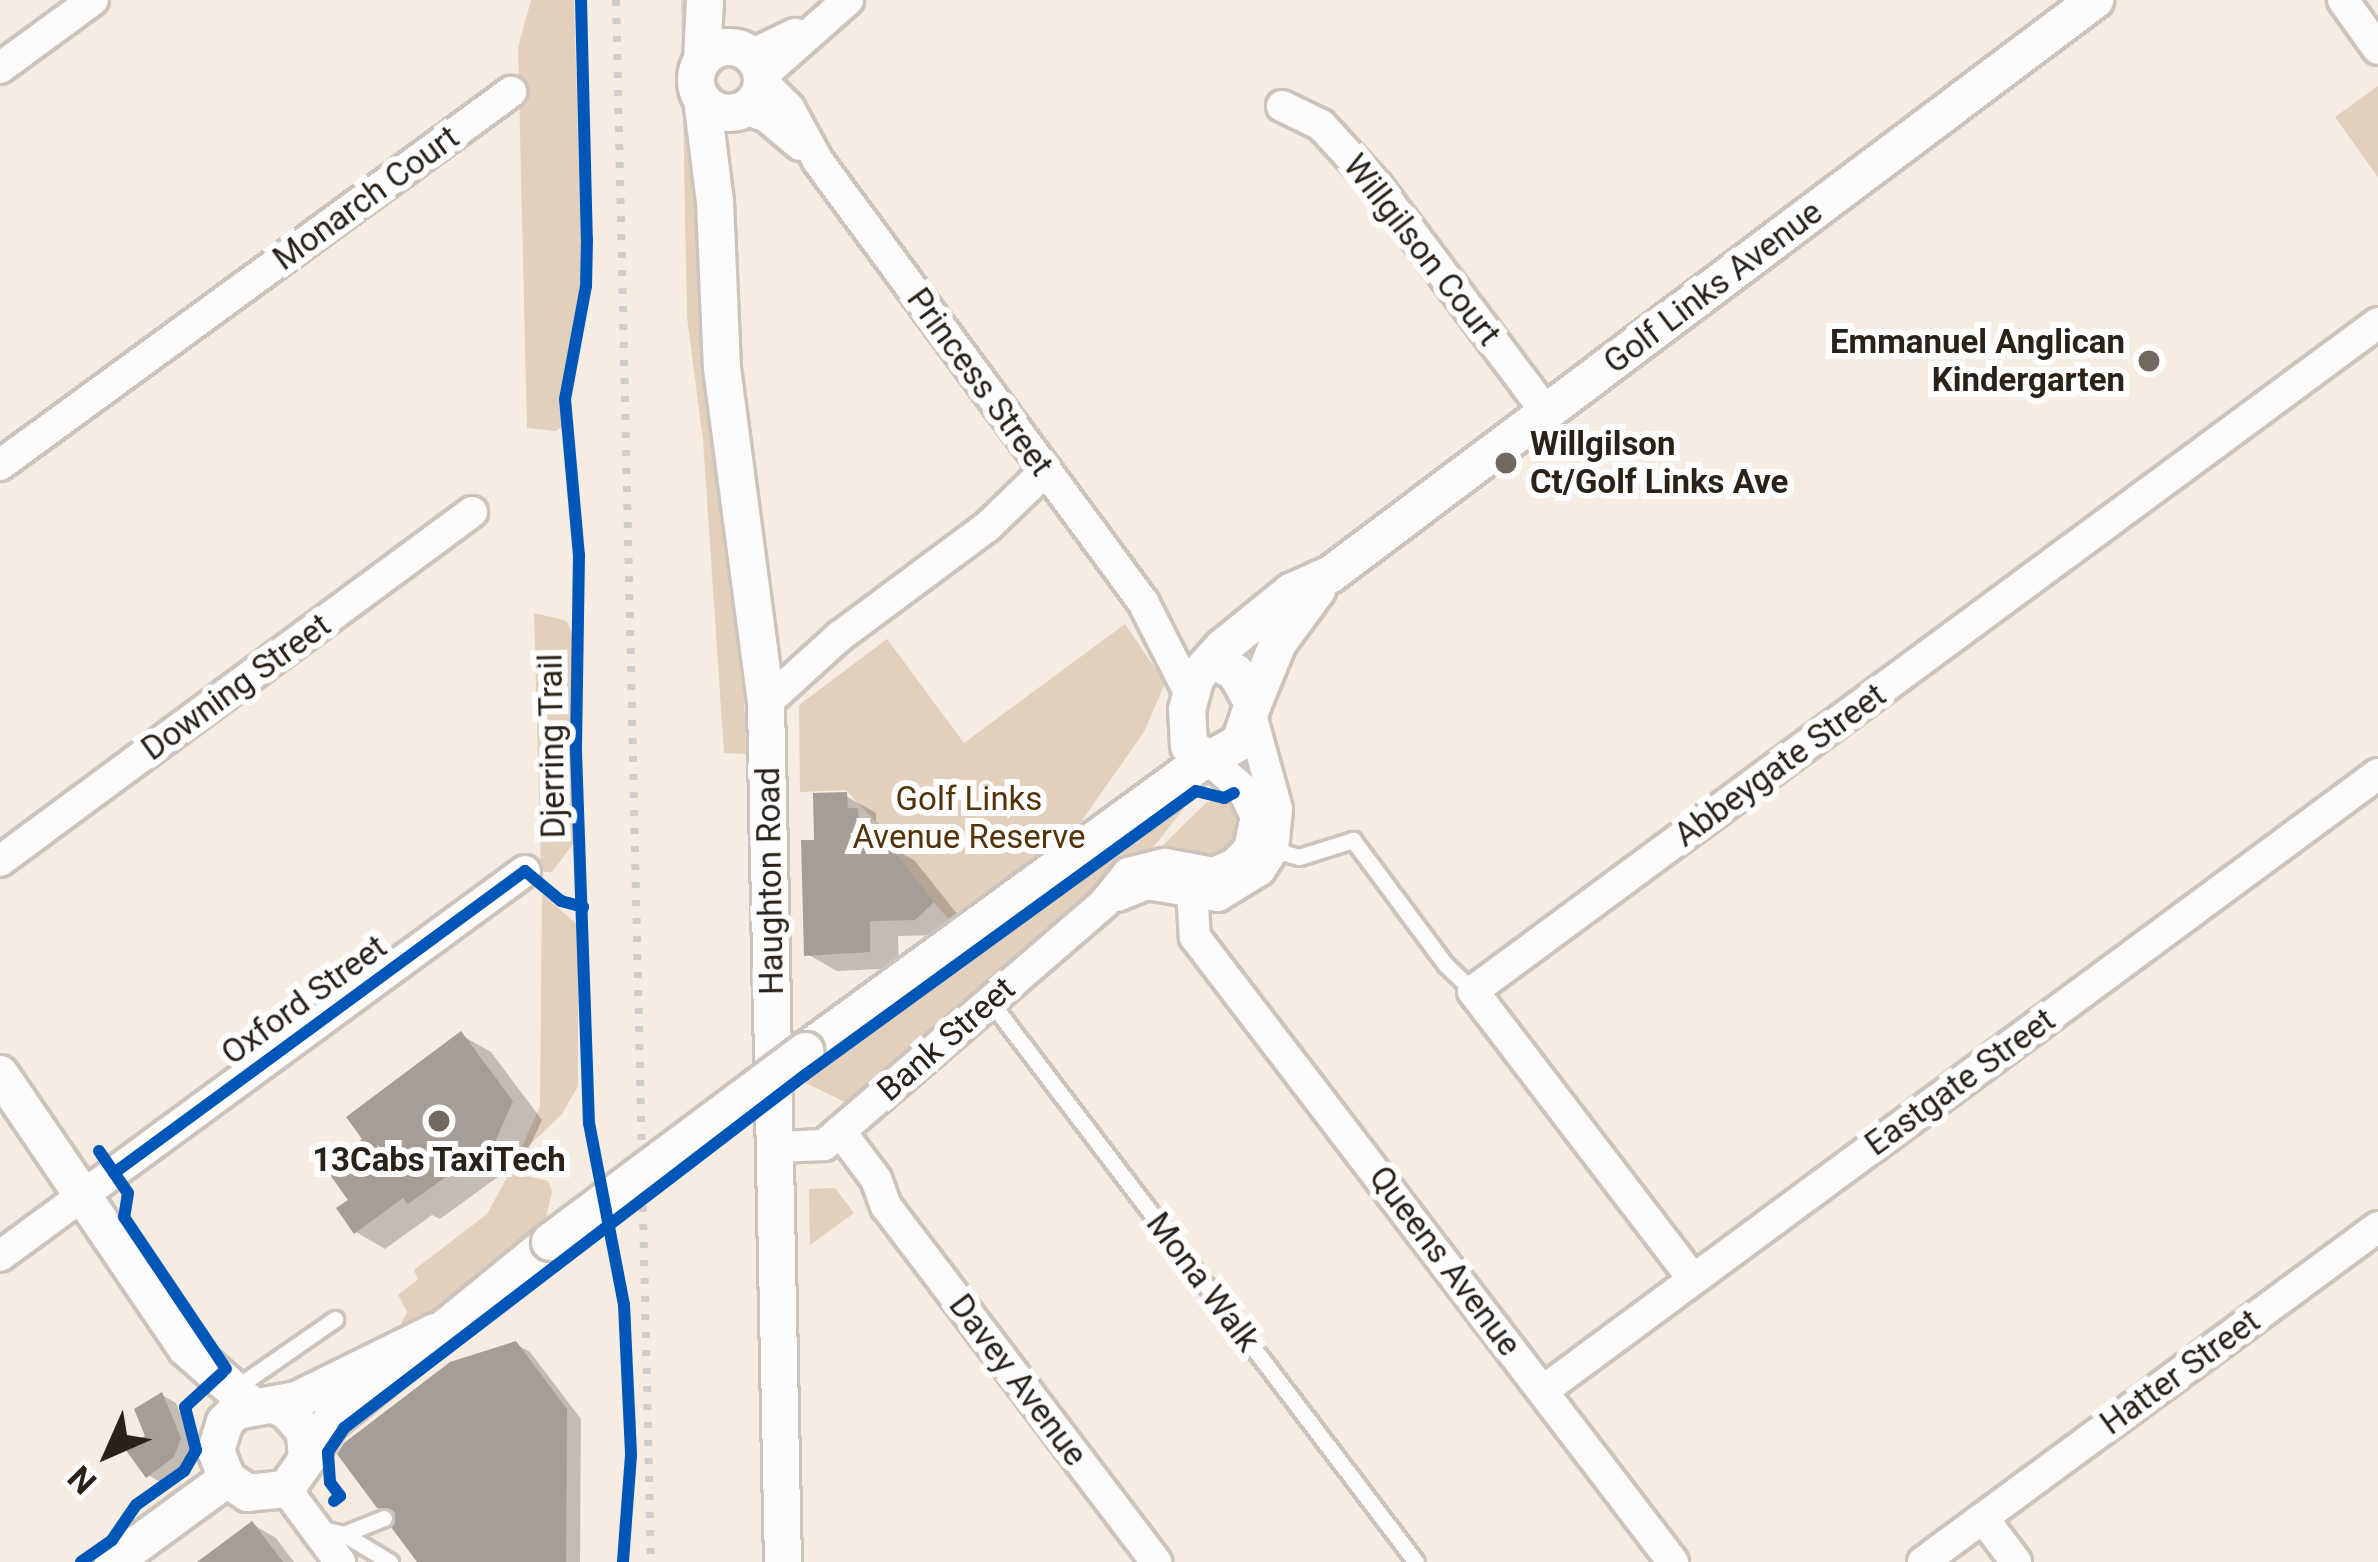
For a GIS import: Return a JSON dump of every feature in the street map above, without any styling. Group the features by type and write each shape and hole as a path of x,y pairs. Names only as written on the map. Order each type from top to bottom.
{"street":[{"path":"0,68 93,0"},
{"path":"710,0 702,61 716,49 742,83"},
{"path":"710,0 742,83"},
{"path":"742,83 848,0"},
{"name":"Golf Links Avenue","path":"1206,760 1240,742 1292,620 1331,574 2095,0"},
{"path":"2343,0 2378,49"},
{"name":"Princess Street","path":"742,83 794,115 818,161 1143,602 1212,660"},
{"name":"Haughton Road","path":"742,83 715,202 722,368 764,685 783,1562"},
{"name":"Monarch Court","path":"0,465 511,92"},
{"name":"Willgilson Court","path":"1282,106 1321,125 1363,170 1546,412"},
{"name":"Abbeygate Street","path":"1473,991 2378,323"},
{"path":"764,685 840,636 1052,479"},
{"name":"Downing Street","path":"0,861 472,512"},
{"name":"Golf Links Avenue","path":"1188,711 1212,660 1291,592 1331,574"},
{"name":"Princess Street","path":"1143,602 1188,711"},
{"path":"1208,884 1247,883 1277,809 1252,710 1236,673 1212,660"},
{"path":"1188,711 1189,746 1251,802 1263,846"},
{"path":"1070,862 1188,711"},
{"path":"0,1074 186,1348 218,1436 219,1466 226,1479 261,1496 286,1490 330,1421 435,1332 805,1051 1206,760"},
{"name":"Eastgate Street","path":"1544,1390 2378,774"},
{"name":"Oxford Street","path":"0,1256 526,871"},
{"name":"Bank Street","path":"832,1138 1104,902 1147,884 1208,884"},
{"name":"Queens Avenue","path":"1208,884 1195,937 1673,1562"},
{"path":"1473,991 1693,1279"},
{"path":"777,1147 832,1138"},
{"name":"Davey Avenue","path":"832,1138 876,1179 880,1197 1156,1562"},
{"name":"Hatter Street","path":"1923,1562 2378,1226"},
{"path":"218,1436 225,1422 252,1400 297,1400 435,1332"},
{"path":"186,1348 252,1400 286,1411 304,1432 307,1459"},
{"path":"113,1562 226,1479"},
{"path":"286,1490 334,1542"},
{"path":"1983,1518 2016,1562"}],"lane":[{"path":"1263,846 1299,857 1353,840 1446,965 1473,991"},
{"name":"Mona Walk","path":"990,1001 1416,1562"},
{"path":"252,1400 335,1319"},
{"path":"322,1562 334,1542 384,1518"},
{"path":"334,1542 390,1562"}],"green space":[{"path":"531,0 574,0 582,275 564,374 562,426 556,431 527,428 518,48"},
{"path":"681,0 691,0 696,48 687,75 698,116 700,331 742,667 747,754 724,753 703,440 687,317"},
{"path":"2378,86 2378,177 2335,117"},
{"path":"534,613 567,621 574,639 573,844 552,872 541,872"},
{"name":"Golf Links Avenue Reserve","path":"1125,624 1165,683 1144,732 1078,826 953,924 889,851 896,844 846,790 800,792 799,705 887,639 964,743"},
{"path":"1192,798 1148,854 849,1104 804,1082"},
{"path":"1235,798 1240,803 1242,841 1216,861 1156,852 1207,802"},
{"path":"542,894 578,925 578,1086 562,1114 517,1157 540,1107"},
{"path":"510,1172 548,1181 552,1192 544,1227 458,1297 395,1335 407,1312 398,1295 418,1279 414,1270 487,1214"},
{"path":"835,1188 854,1213 810,1245 809,1189"}],"building":[{"path":"847,792 848,808 858,808 859,823 869,823 869,840 885,840 934,902 915,920 870,921 870,952 804,956 801,840 814,840 813,793"},
{"path":"461,1031 513,1101 495,1142 408,1204 403,1198 354,1234 336,1208 348,1200 325,1168 362,1139 346,1117"},
{"path":"516,1341 567,1409 566,1562 417,1562 391,1527 395,1513 377,1508 337,1454 344,1443 450,1362"},
{"path":"162,1392 181,1438 174,1457 146,1478 125,1449 145,1436 134,1409"},
{"path":"252,1521 283,1562 197,1562"}],"railway":[{"path":"616,0 651,1562"}],"cycle path":[{"name":"Djerring Trail","path":"581,0 586,286 565,399 579,555 576,752 589,1123 624,1305 631,1455 623,1562"},
{"path":"334,1501 340,1496 330,1482 328,1452 344,1428 805,1075 1196,791 1224,798 1234,793"},
{"path":"114,1173 525,871 561,901 583,907"},
{"path":"99,1151 128,1193 124,1217 226,1369"},
{"path":"81,1562 112,1540 136,1505 184,1471 196,1450 185,1407 222,1373"}],"place":[{"name":"Emmanuel Anglican Kindergarten","path":"2149,361"},
{"name":"Willgilson Ct/Golf Links Ave","path":"1506,463"},
{"name":"13Cabs TaxiTech","path":"439,1121"}]}
